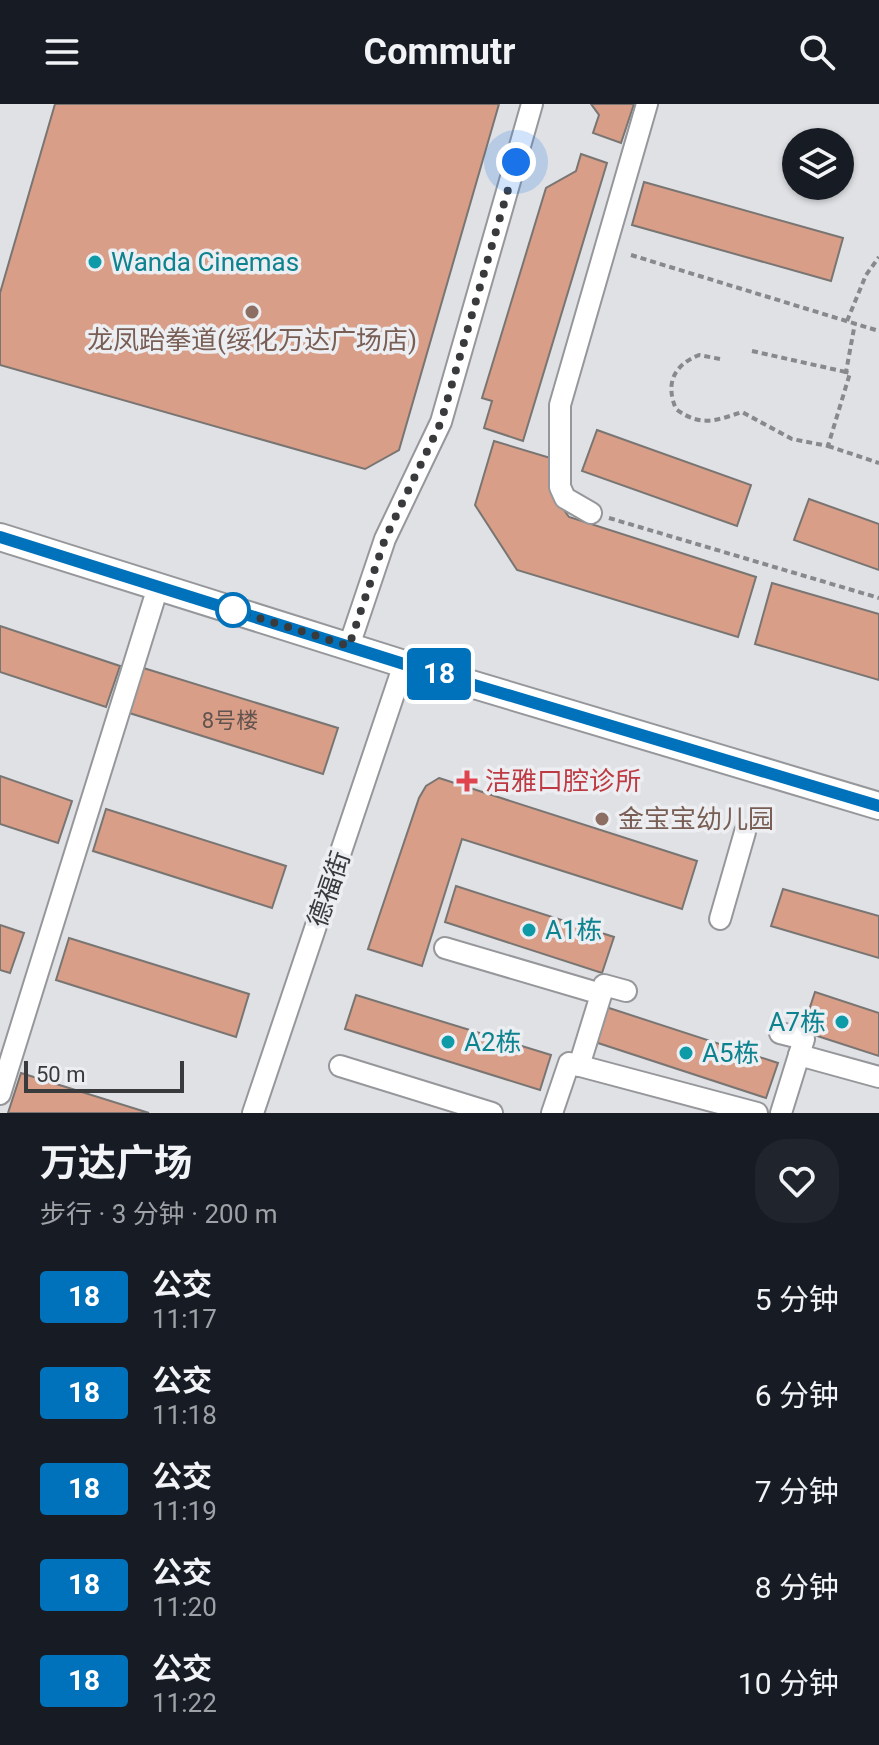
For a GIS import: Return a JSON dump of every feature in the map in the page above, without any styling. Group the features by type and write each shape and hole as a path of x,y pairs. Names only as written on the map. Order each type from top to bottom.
{"main road":[{"path":"0,537 404,664 879,806"}],"street":[{"path":"349,646 385,539 441,422 532,104"},
{"path":"591,513 565,498 560,487 560,405 647,104"},
{"path":"0,1094 158,587"},
{"name":"德福街","path":"253,1113 404,664"},
{"path":"720,919 745,832"},
{"path":"445,948 601,994"},
{"path":"579,1066 604,985 626,991"},
{"path":"780,1033 804,1039 781,1113"},
{"path":"799,1055 879,1077"},
{"path":"552,1113 569,1063 757,1113"},
{"path":"340,1066 492,1113"}],"path":[{"path":"631,255 879,331"},
{"path":"847,321 866,275 879,257"},
{"path":"846,372 855,323"},
{"path":"752,351 850,373 828,446"},
{"path":"720,359 699,355 675,369 671,381 676,409 705,424 742,412 792,439 828,446 879,463"},
{"path":"591,513 879,598"}],"building":[{"path":"55,104 499,104 399,450 365,469 0,365 0,293"},
{"path":"591,104 634,104 621,143 593,133 599,115"},
{"path":"581,154 607,163 523,441 484,428 492,401 482,398 546,188 576,171"},
{"path":"644,182 843,238 831,281 632,225"},
{"path":"597,430 751,485 737,526 582,471"},
{"path":"494,441 557,460 552,493 569,517 756,577 738,637 517,570 475,505"},
{"path":"809,499 879,524 879,570 794,540"},
{"path":"772,583 879,614 879,680 755,644"},
{"path":"0,626 120,666 106,707 0,672"},
{"path":"137,666 338,728 323,774 123,711"},
{"path":"0,776 72,801 58,843 0,824"},
{"path":"439,778 697,861 682,909 462,839 422,966 368,949 419,798 426,786"},
{"path":"106,809 286,866 272,908 93,851"},
{"name":"A1栋","path":"456,886 614,937 602,973 445,922"},
{"path":"783,889 879,916 879,958 771,926"},
{"path":"0,925 24,933 10,973 0,970"},
{"path":"69,938 249,994 236,1037 56,980"},
{"name":"A7栋","path":"815,992 879,1013 879,1056 802,1031"},
{"name":"A2栋","path":"356,995 551,1055 540,1090 345,1029"},
{"name":"A5栋","path":"606,1007 778,1063 766,1098 595,1042"},
{"path":"21,1073 149,1113 8,1113"}],"bus line":[{"name":"18","path":"0,537 404,664 879,806"}],"place":[{"name":"Wanda Cinemas","path":"95,262"},
{"name":"龙凤跆拳道(绥化万达广场店)","path":"252,312"},
{"name":"洁雅口腔诊所","path":"467,781"},
{"name":"金宝宝幼儿园","path":"602,819"},
{"name":"A1栋","path":"529,930"},
{"name":"A7栋","path":"842,1022"},
{"name":"A2栋","path":"448,1042"},
{"name":"A5栋","path":"686,1053"}],"route":[{"path":"233,610 349,646 385,539 441,422 516,162"}]}
